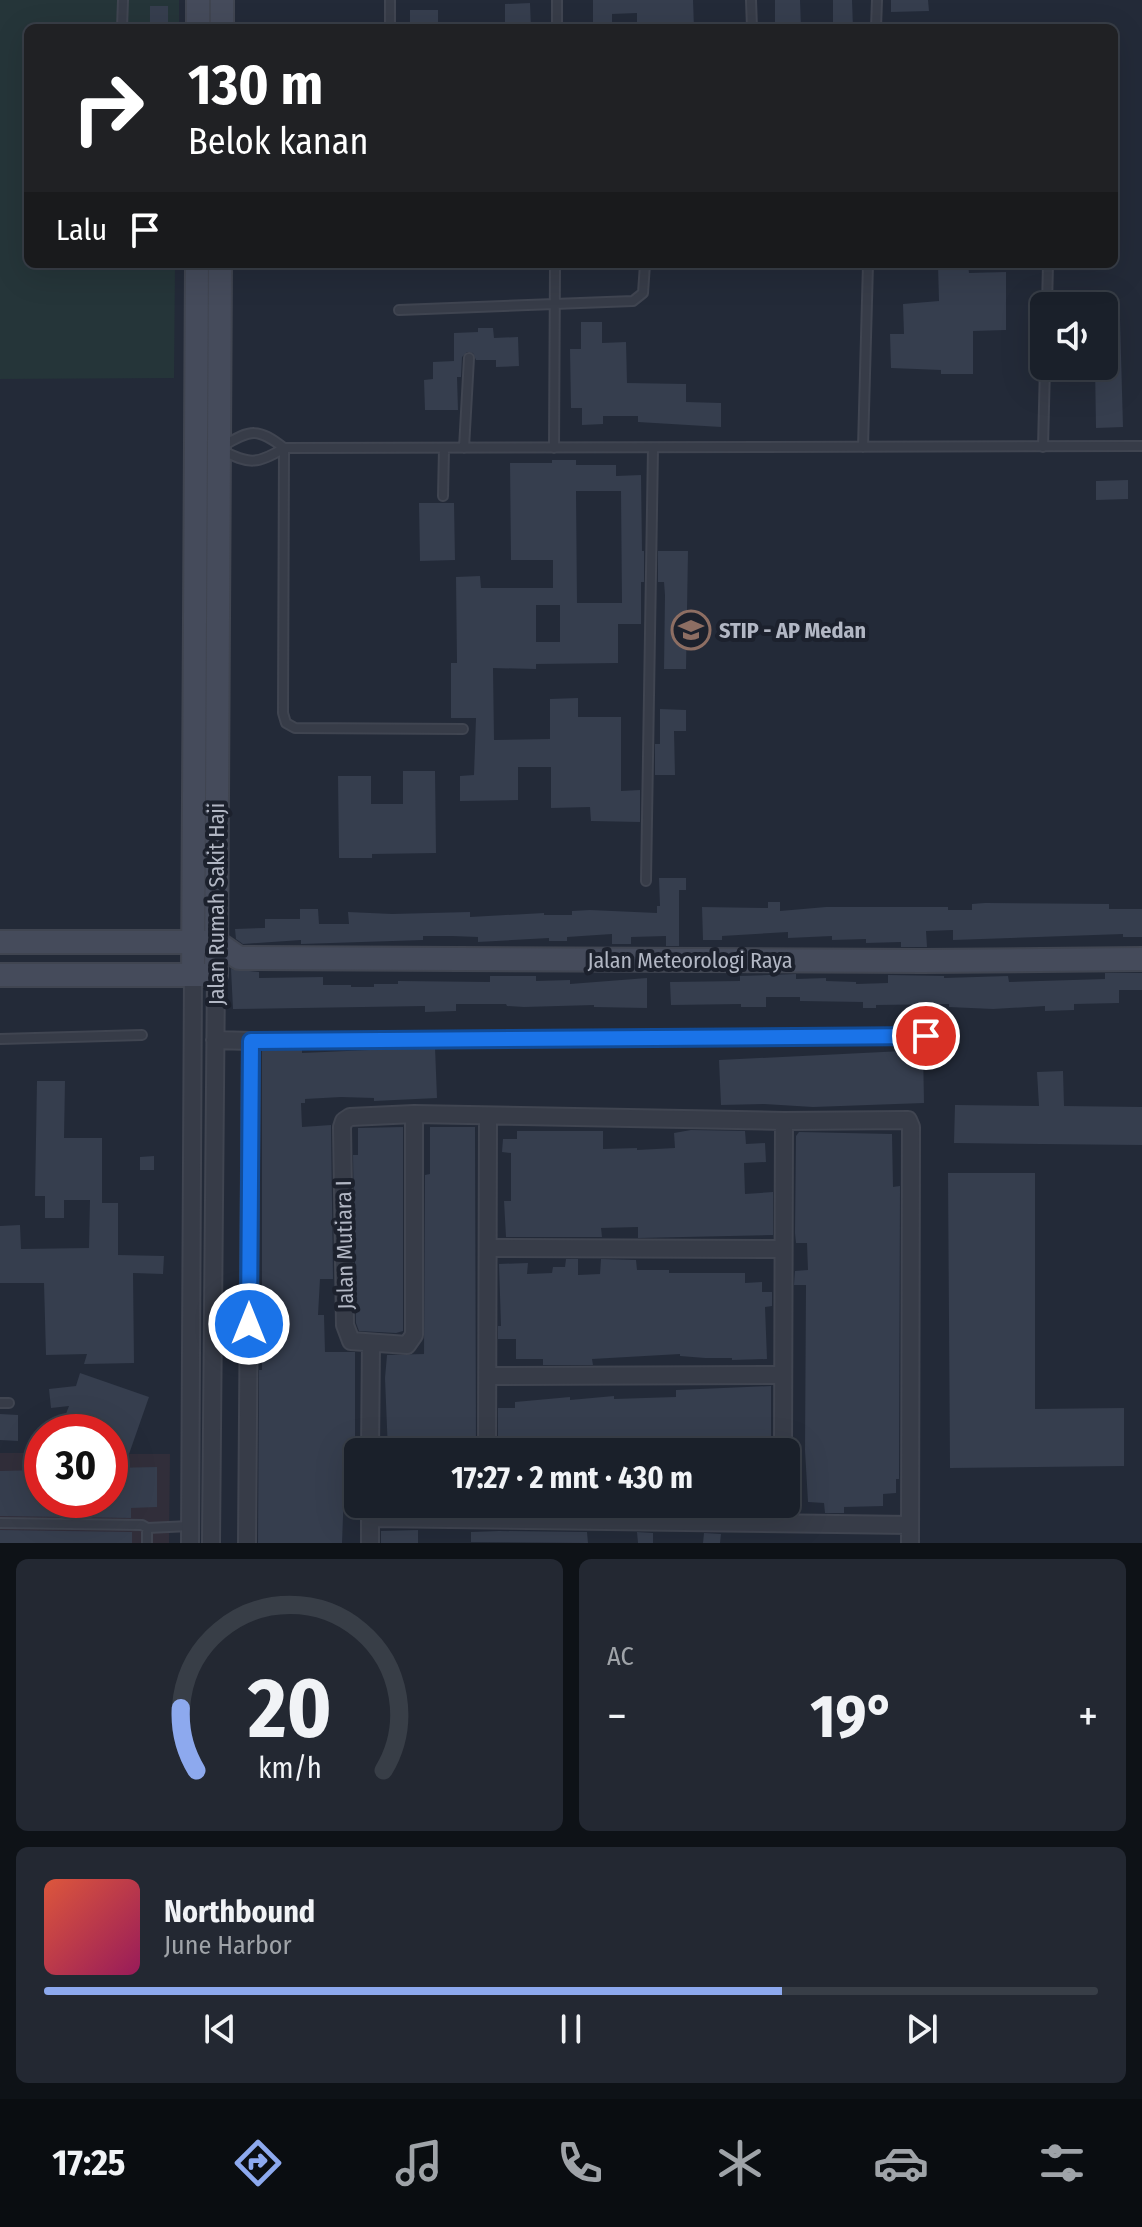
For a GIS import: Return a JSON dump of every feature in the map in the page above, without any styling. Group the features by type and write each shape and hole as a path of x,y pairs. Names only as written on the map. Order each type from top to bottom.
{"street":[{"path":"198,0 198,24"},
{"path":"222,0 222,24"},
{"name":"Jalan Rumah Sakit Haji","path":"190,1535 205,942 207,449 197,268"},
{"name":"Jalan Rumah Sakit Haji","path":"207,449 220,268"},
{"path":"0,942 205,942 239,958"},
{"path":"0,975 204,975 239,958"},
{"name":"Jalan Meteorologi Raya","path":"239,958 1142,959"},
{"name":"Jalan Rumah Sakit Haji","path":"204,975 215,1040 211,1543"},
{"path":"215,1040 251,1041 247,1543"},
{"path":"370,1438 371,1343 407,1345 414,1335 414,1114 784,1121 904,1119 911,1124 910,1543"},
{"name":"Jalan Mutiara I","path":"371,1343 351,1341 345,1325 342,1127 350,1117 414,1114"},
{"path":"487,1438 488,1116"},
{"path":"783,1438 784,1121"},
{"path":"489,1248 782,1249"},
{"path":"488,1376 782,1375"},
{"path":"370,1518 370,1543"},
{"path":"648,1518 910,1525"},
{"path":"784,1518 784,1523"}],"lane":[{"path":"122,24 123,0"},
{"path":"390,0 390,24"},
{"path":"557,0 557,24"},
{"path":"751,0 752,24"},
{"path":"876,24 877,0"},
{"path":"554,448 555,268"},
{"path":"399,310 638,300 645,288 645,268"},
{"path":"863,447 868,268"},
{"path":"1047,292 1048,268"},
{"path":"464,448 469,358"},
{"path":"1043,447 1045,380"},
{"path":"207,449 245,433 265,433 284,448"},
{"path":"207,449 246,462 265,460 284,448 1142,446"},
{"path":"284,448 283,713 286,723 295,728 463,729"},
{"path":"646,881 653,448"},
{"path":"443,496 444,449"},
{"path":"0,1039 142,1035"},
{"path":"251,1041 926,1036"},
{"path":"0,1523 142,1525 190,1535"},
{"path":"147,1528 147,1543"}],"shaded area":[{"path":"0,0 179,0 179,24 24,24 24,268 175,268 174,378 0,379"},
{"path":"0,1453 24,1453 24,1518 128,1518 128,1454 170,1454 169,1543 0,1543"}],"building":[{"path":"593,0 693,0 694,24 637,24 637,13 612,14 612,24 593,24"},
{"path":"775,0 800,0 801,24 775,24"},
{"path":"833,0 852,0 853,24 833,24"},
{"path":"891,0 928,0 929,11 891,12"},
{"path":"530,3 531,24 505,24 505,4"},
{"path":"150,6 168,6 168,24 150,24"},
{"path":"410,10 438,10 438,24 410,24"},
{"path":"938,268 968,268 969,273 1006,272 1006,330 973,331 973,374 891,368 890,334 904,334 903,304 939,301"},
{"path":"1118,319 1123,427 1096,428 1095,380 1118,380"},
{"path":"581,322 602,322 602,343 626,342 627,383 686,384 686,402 721,403 721,427 638,422 638,416 603,416 603,424 582,425 582,408 571,408 570,349 581,349"},
{"path":"478,328 493,328 494,338 518,337 519,366 496,367 496,360 476,360 473,353 467,352 462,357 461,377 457,377 458,410 425,410 424,380 433,379 433,362 454,361 454,333 478,332"},
{"path":"552,460 576,460 576,465 616,465 616,476 641,475 644,582 641,582 641,624 618,624 618,663 536,664 536,669 493,668 494,740 550,739 550,699 578,698 578,717 621,717 621,791 640,790 640,822 591,821 590,807 551,808 551,767 518,767 518,800 460,801 460,776 474,775 476,718 451,718 451,663 457,663 456,577 480,576 481,588 553,588 553,560 511,560 510,463 552,463","holes":["576,491 621,491 622,603 577,603","536,605 560,605 560,642 536,642"]},
{"path":"1128,480 1128,499 1096,500 1096,481"},
{"path":"419,503 454,503 455,560 420,561"},
{"path":"658,551 688,551 686,669 664,669 665,595 664,582 658,582"},
{"path":"660,709 686,710 686,731 674,731 675,775 655,775 655,744 660,744"},
{"path":"403,771 435,771 436,853 339,858 338,776 371,776 371,804 403,804"},
{"path":"659,878 686,878 686,890 679,890 679,946 666,946 666,936 631,937 631,944 612,944 612,934 567,937 567,941 549,941 549,938 478,942 478,937 423,936 423,940 301,944 301,940 243,944 236,939 235,929 265,928 265,919 300,919 300,909 318,909 319,924 349,924 348,912 470,912 470,917 544,913 572,915 572,911 590,910 657,913 657,906 660,906"},
{"path":"768,902 780,902 780,911 826,907 948,907 948,910 972,910 972,904 985,903 1109,904 1109,909 1142,909 1142,937 1123,937 1123,934 953,940 953,930 926,931 927,947 901,947 901,942 866,943 866,939 832,940 832,936 788,938 788,932 703,940 702,907 768,908"},
{"path":"231,969 259,972 259,978 323,977 323,985 351,987 398,984 398,981 490,982 490,976 536,976 536,981 570,980 570,984 647,978 647,1008 456,1004 456,1011 425,1012 425,1006 233,1009"},
{"path":"1105,973 1142,973 1142,990 1119,990 1119,1003 1074,1004 1074,1010 1045,1011 1045,1006 993,1009 949,1007 949,1004 863,1008 863,1002 800,1001 800,997 766,997 766,1007 741,1007 741,1004 671,1005 670,982 740,981 740,976 796,974 796,979 826,978 826,981 856,984 888,983 888,975 944,978 1008,976 1009,982 1105,979"},
{"path":"435,1047 437,1098 374,1101 374,1098 341,1097 305,1099 305,1103 301,1103 302,1127 331,1125 333,1279 320,1279 318,1315 324,1315 325,1352 355,1352 355,1438 344,1438 342,1543 258,1543 259,1370 262,1370 262,1048 302,1048 302,1053"},
{"path":"923,1050 924,1103 813,1107 721,1105 719,1060"},
{"path":"1063,1071 1064,1106 1142,1107 1142,1145 954,1143 955,1105 1039,1106 1037,1072"},
{"path":"37,1081 65,1081 64,1138 102,1138 102,1203 118,1203 118,1255 164,1256 163,1274 133,1273 134,1363 84,1364 87,1354 46,1355 44,1283 0,1283 0,1226 20,1225 21,1249 89,1248 90,1200 64,1200 64,1218 45,1218 45,1196 35,1196"},
{"path":"403,1127 403,1331 359,1331 356,1323 353,1155 358,1155 358,1128"},
{"path":"430,1127 475,1127 476,1438 387,1438 387,1355 424,1354 425,1175 430,1174"},
{"path":"691,1130 745,1131 746,1144 765,1143 766,1162 744,1163 745,1194 773,1192 773,1235 638,1238 638,1227 601,1228 602,1237 506,1237 504,1201 511,1201 511,1153 502,1152 503,1139 517,1139 517,1131 603,1131 603,1149 637,1150 675,1148 674,1133"},
{"path":"799,1132 892,1134 893,1187 900,1186 899,1479 896,1479 896,1493 883,1494 883,1506 844,1507 844,1513 825,1513 824,1503 808,1502 805,1450 806,1285 794,1285 795,1271 808,1270 807,1243 796,1243 795,1233 796,1136"},
{"path":"154,1156 154,1170 140,1170 140,1157"},
{"path":"948,1173 1035,1173 1035,1409 1124,1408 1124,1466 950,1468"},
{"path":"566,1259 578,1259 578,1275 600,1274 601,1259 636,1260 637,1270 745,1273 745,1283 762,1282 762,1292 772,1292 772,1306 765,1307 767,1359 732,1360 680,1354 592,1359 593,1365 543,1365 543,1359 516,1359 516,1339 498,1339 498,1326 501,1326 499,1264 528,1263 527,1274 552,1273 553,1267 565,1267"},
{"path":"80,1373 149,1397 129,1454 128,1414 66,1414 69,1406 51,1408 49,1389 76,1386"},
{"path":"771,1386 771,1438 498,1438 498,1408 515,1408 515,1402 570,1397 570,1400 614,1396 614,1399 676,1397 676,1390"},
{"path":"0,1414 18,1415 18,1441 0,1440"},
{"path":"157,1467 157,1507 131,1508 131,1518 128,1518 128,1468"},
{"path":"24,1470 24,1516 0,1516 0,1471"},
{"path":"0,1530 132,1532 132,1543 0,1543"},
{"path":"418,1530 418,1543 381,1543 381,1531"},
{"path":"471,1532 587,1532 588,1543 471,1542"},
{"path":"637,1532 653,1533 653,1543 638,1543"},
{"path":"704,1533 721,1534 720,1543 703,1543"}],"place":[{"name":"STIP - AP Medan","path":"691,630"}],"route":[{"path":"249,1324 251,1041 926,1036"}]}
